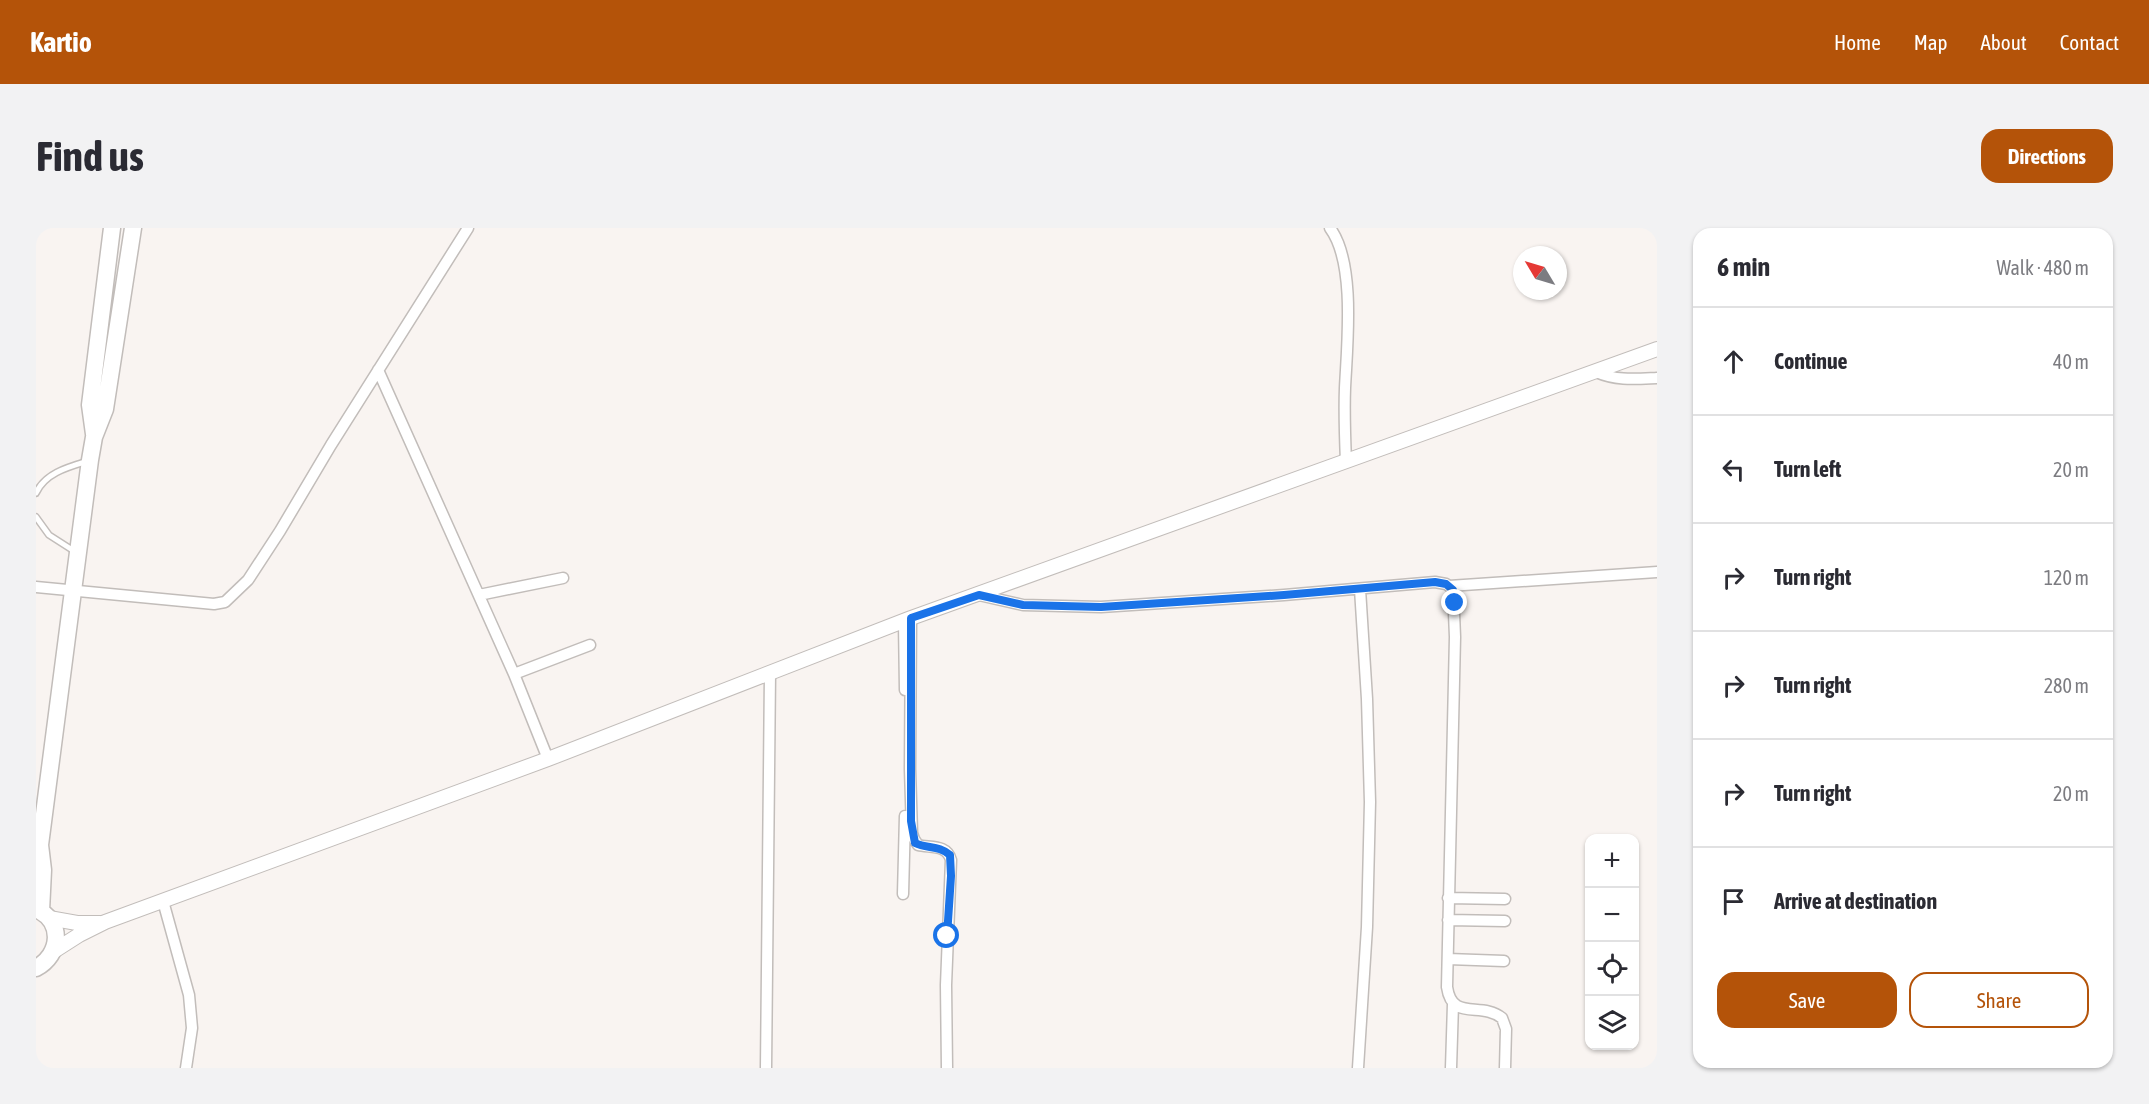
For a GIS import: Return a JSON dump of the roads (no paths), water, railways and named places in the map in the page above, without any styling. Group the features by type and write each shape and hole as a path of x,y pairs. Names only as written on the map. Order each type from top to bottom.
{"main road":[{"path":"94,437 90,405 112,228"},
{"path":"37,969 49,959 54,951 57,937 56,929 42,913 43,862 38,850 43,773 73,591 90,460 94,437 105,408 133,228"}],"street":[{"path":"36,587 214,604 225,602 248,580 280,531 331,445 468,228"},
{"path":"1330,228 1340,246 1346,281 1344,422 1346,462"},
{"path":"54,951 105,922 548,759 908,620 1657,349"},
{"path":"378,370 514,674 548,759"},
{"path":"1596,372 1621,380 1657,378"},
{"path":"1449,586 1657,572"},
{"path":"478,594 563,578"},
{"path":"979,595 1023,605 1101,607 1435,582 1449,586 1454,594 1456,618 1448,898 1448,997 1454,1004 1463,1008 1491,1011 1502,1018 1506,1029 1505,1068"},
{"path":"1358,1068 1367,927 1370,802 1367,699 1360,589"},
{"path":"903,894 908,620"},
{"path":"908,620 912,833 918,844 940,848 950,855 951,860 946,985 947,1068"},
{"path":"514,674 590,645"},
{"path":"766,1068 770,673"},
{"path":"1448,898 1504,899"},
{"path":"163,901 189,995 192,1028 186,1068"},
{"path":"42,913 77,923 105,922"},
{"path":"1448,920 1505,921"},
{"path":"1448,959 1504,962"},
{"path":"1451,1068 1454,1004"}],"lane":[{"path":"36,493 45,480 54,474 90,460"},
{"path":"36,517 49,535 77,553"}]}
